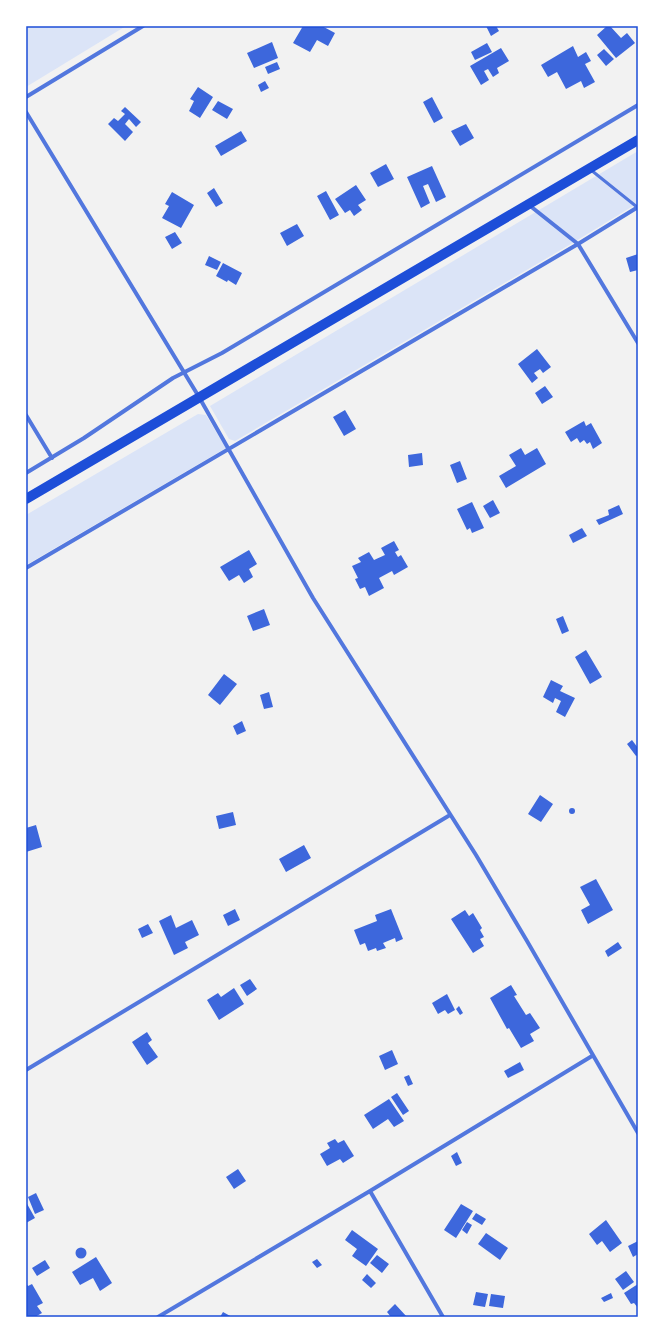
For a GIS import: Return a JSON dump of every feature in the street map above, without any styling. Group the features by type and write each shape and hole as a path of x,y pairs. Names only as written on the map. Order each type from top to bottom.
{"highway":[{"path":"26,499 638,140"}],"street":[{"path":"26,97 143,26"},
{"path":"26,473 96,430 163,384 222,353 638,105"},
{"path":"26,112 199,397 314,598 527,941 592,1056 638,1133"},
{"path":"529,205 578,244 638,343"},
{"path":"26,568 578,244 638,207"},
{"path":"26,415 52,458"},
{"path":"26,1070 450,815"},
{"path":"158,1317 370,1191 592,1056"},
{"path":"370,1191 443,1317"}],"lane":[{"path":"589,169 638,207"}],"shaded area":[{"path":"26,26 126,26 26,87"},
{"path":"638,151 638,203 571,244 235,441 229,439 210,406"},
{"path":"198,414 206,415 226,448 26,565 26,515"}],"building":[{"path":"303,26 322,26 335,33 328,46 317,40 310,52 293,43"},
{"path":"486,26 496,26 499,31 491,36"},
{"path":"607,26 610,26 621,38 627,33 635,43 616,58 597,35"},
{"path":"272,42 278,58 254,68 247,53"},
{"path":"487,43 492,52 475,60 471,52"},
{"path":"573,46 578,57 586,52 591,61 585,64 595,82 584,88 581,81 566,89 557,72 548,77 541,65"},
{"path":"501,48 509,61 497,68 499,73 493,77 488,69 484,71 489,80 481,85 470,66"},
{"path":"604,49 614,59 606,66 597,55"},
{"path":"277,62 280,69 268,74 265,67"},
{"path":"265,81 269,88 261,92 258,85"},
{"path":"198,87 213,97 200,118 189,111 194,101 190,99"},
{"path":"432,97 443,118 434,123 423,102"},
{"path":"218,101 233,109 227,119 212,110"},
{"path":"125,107 141,122 136,127 129,119 125,124 133,132 125,141 108,124 114,118 118,121 125,114 121,111"},
{"path":"466,124 474,138 460,146 451,131"},
{"path":"241,131 247,141 221,156 215,146"},
{"path":"386,164 394,179 378,187 370,173"},
{"path":"432,166 446,197 436,202 428,184 423,186 430,203 421,208 407,177"},
{"path":"356,185 366,200 358,205 362,210 354,216 350,210 345,213 335,199"},
{"path":"214,188 223,203 216,207 207,193"},
{"path":"326,191 339,215 330,220 317,196"},
{"path":"172,192 194,205 181,228 162,218 169,206 165,204"},
{"path":"297,224 304,236 287,246 280,233"},
{"path":"175,232 182,243 172,249 165,237"},
{"path":"638,254 638,270 630,272 626,258"},
{"path":"209,256 221,262 217,270 205,265"},
{"path":"223,263 242,273 236,285 228,280 227,282 216,276"},
{"path":"537,349 551,367 543,373 540,369 534,373 538,378 532,383 518,364"},
{"path":"545,386 553,397 542,404 535,393"},
{"path":"345,410 356,429 344,436 333,417"},
{"path":"584,421 586,426 591,423 602,443 593,449 590,442 587,444 584,440 580,443 577,438 571,442 565,432"},
{"path":"521,448 525,455 537,448 546,464 506,488 499,476 516,466 509,455"},
{"path":"422,453 423,465 409,467 408,455"},
{"path":"460,461 467,479 457,483 450,465"},
{"path":"493,500 500,513 490,518 483,506"},
{"path":"472,502 484,528 472,533 470,528 467,530 457,509"},
{"path":"619,505 623,514 599,525 596,520 609,515 608,510"},
{"path":"582,528 587,536 573,543 569,535"},
{"path":"394,541 399,550 395,552 398,557 401,555 408,567 394,575 392,571 379,578 384,588 369,596 365,587 360,589 355,579 358,578 352,566 361,562 358,558 369,552 374,560 385,555 381,548"},
{"path":"249,550 257,564 249,569 253,577 244,583 239,575 229,581 220,567"},
{"path":"264,609 270,625 253,631 247,616"},
{"path":"563,616 569,631 562,634 556,619"},
{"path":"586,650 602,677 590,684 575,657"},
{"path":"224,674 237,684 220,705 208,695"},
{"path":"551,680 563,686 560,691 575,698 565,717 556,712 561,701 555,698 553,703 543,697"},
{"path":"269,692 273,707 264,709 260,695"},
{"path":"242,721 246,731 237,735 233,726"},
{"path":"632,740 638,748 638,755 636,756 627,744"},
{"path":"540,795 553,804 541,822 528,814"},
{"path":"572,808 575,811 572,814 569,811"},
{"path":"233,812 236,825 219,829 216,816"},
{"path":"36,825 42,847 26,852 26,828"},
{"path":"304,845 311,858 286,872 279,859"},
{"path":"596,879 613,910 588,924 581,910 590,905 580,887"},
{"path":"235,909 240,920 228,926 223,915"},
{"path":"391,909 403,939 396,942 395,938 383,943 386,948 377,951 376,948 368,951 365,943 360,945 354,930 377,921 375,915"},
{"path":"465,910 469,916 473,913 482,928 480,930 484,937 480,939 484,946 473,953 451,919"},
{"path":"171,915 176,928 192,920 199,935 185,942 188,948 174,955 159,921"},
{"path":"148,924 153,933 142,938 138,929"},
{"path":"618,942 622,948 608,957 605,951"},
{"path":"250,979 257,989 247,996 240,985"},
{"path":"511,985 517,995 514,996 526,1015 530,1013 540,1028 530,1034 534,1041 521,1048 509,1028 507,1029 490,998"},
{"path":"234,988 244,1004 219,1020 207,1000 218,993 221,997"},
{"path":"447,994 455,1010 448,1014 445,1010 438,1014 432,1003"},
{"path":"459,1006 463,1013 460,1015 456,1009"},
{"path":"147,1032 152,1040 148,1043 158,1057 147,1065 132,1042"},
{"path":"392,1050 398,1064 385,1070 379,1056"},
{"path":"520,1062 524,1070 508,1078 504,1071"},
{"path":"409,1075 413,1084 408,1086 404,1077"},
{"path":"397,1093 409,1111 403,1115 391,1097"},
{"path":"389,1099 404,1121 394,1127 388,1119 373,1129 364,1115"},
{"path":"335,1139 338,1143 344,1140 354,1156 343,1163 340,1159 327,1166 320,1154 330,1148 327,1143"},
{"path":"457,1152 462,1163 456,1166 451,1156"},
{"path":"238,1169 246,1181 234,1189 226,1177"},
{"path":"36,1193 44,1210 35,1214 28,1197"},
{"path":"26,1202 35,1218 26,1223"},
{"path":"461,1204 473,1211 456,1238 444,1230"},
{"path":"476,1213 486,1219 482,1225 472,1219"},
{"path":"606,1220 622,1243 610,1252 602,1241 597,1245 589,1234"},
{"path":"467,1222 472,1225 467,1234 462,1230"},
{"path":"352,1230 378,1249 366,1266 352,1256 357,1249 345,1240"},
{"path":"486,1233 508,1248 500,1260 478,1244"},
{"path":"638,1241 638,1254 633,1257 628,1246"},
{"path":"79,1248 83,1248 85,1249 85,1257 79,1258 76,1255 76,1251"},
{"path":"377,1255 389,1264 382,1273 370,1263"},
{"path":"96,1257 112,1283 100,1291 93,1278 80,1285 72,1272"},
{"path":"317,1259 322,1265 317,1268 312,1262"},
{"path":"45,1260 50,1268 37,1276 32,1268"},
{"path":"626,1271 634,1282 623,1290 615,1279"},
{"path":"367,1274 376,1283 371,1288 362,1280"},
{"path":"26,1283 28,1286 32,1284 43,1303 37,1306 42,1313 35,1317 27,1317 26,1315"},
{"path":"638,1284 638,1308 634,1303 631,1304 624,1293"},
{"path":"476,1292 488,1294 485,1307 473,1305"},
{"path":"611,1293 613,1298 604,1302 601,1298"},
{"path":"491,1294 505,1296 503,1308 489,1306"},
{"path":"395,1304 407,1317 391,1317 387,1312"},
{"path":"223,1312 232,1317 220,1317"}]}
